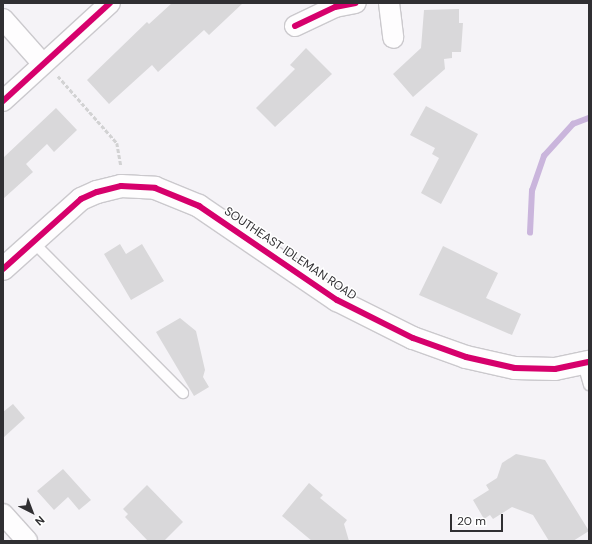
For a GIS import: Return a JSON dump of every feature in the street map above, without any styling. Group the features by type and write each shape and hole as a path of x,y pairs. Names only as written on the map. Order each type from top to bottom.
{"main road":[{"name":"SOUTHEAST IDLEMAN ROAD","path":"3,269 81,200 97,192 121,186 155,188 194,203 352,309 424,343 472,359 515,368 555,369 586,363"}],"street":[{"path":"3,101 110,3"},
{"path":"295,26 335,7 356,3"},
{"path":"389,3 393,38"},
{"path":"3,19 43,64"},
{"path":"3,514 27,541"}],"lane":[{"path":"33,242 183,393"},
{"path":"586,363 589,385"}],"path":[{"path":"43,64 58,75 117,143 121,186"}],"building":[{"path":"172,3 243,3 209,35 204,30 158,72 152,65 109,104 87,80 147,22 149,24"},
{"path":"459,9 459,23 463,23 461,52 452,52 452,58 444,59 445,69 413,97 393,74 421,48 424,10"},
{"path":"306,48 332,74 275,127 256,108 295,69 290,65"},
{"path":"426,106 478,134 441,204 421,193 439,158 432,154 435,148 410,135"},
{"path":"56,108 77,130 54,152 47,144 26,164 33,172 3,199 3,158"},
{"path":"120,244 126,254 142,244 164,281 131,300 104,254"},
{"path":"443,246 498,273 486,298 521,314 512,335 419,295"},
{"path":"180,318 196,331 205,370 203,377 209,387 194,396 156,332"},
{"path":"13,404 25,418 3,438 3,412"},
{"path":"516,454 545,460 589,531 573,541 549,541 533,515 512,507 493,519 490,515 484,519 473,500 489,490 486,485 497,478 502,463"},
{"path":"63,469 91,500 79,510 68,497 54,510 37,491"},
{"path":"309,483 323,495 320,498 347,520 344,524 349,541 312,541 282,516"},
{"path":"147,485 183,522 164,541 148,541 125,517 128,514 123,509"}],"waterway":[{"path":"530,233 532,191 544,156 573,124 589,118"}],"cycle path":[{"path":"3,101 110,3"},
{"path":"295,26 335,7 356,3"},
{"path":"3,269 81,199 97,192 121,186 155,188 199,206 337,300 413,338 466,357 515,368 555,369 589,362"}]}
